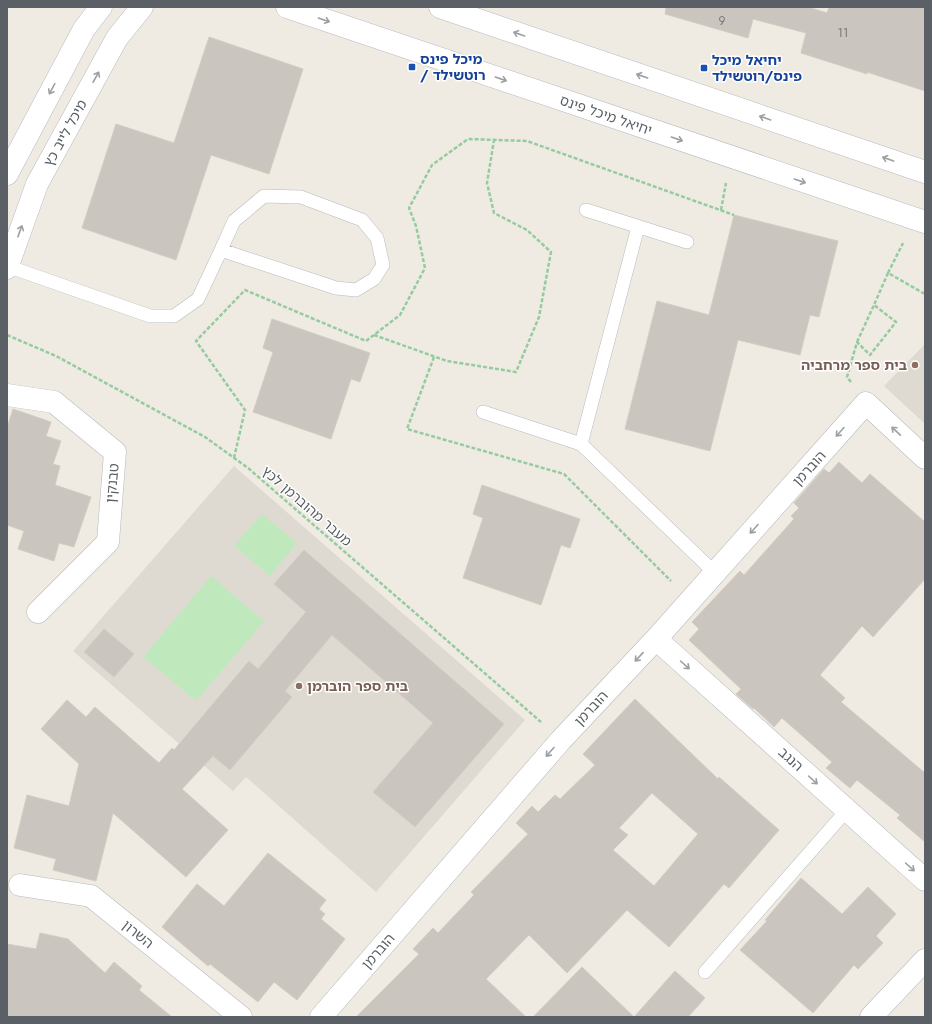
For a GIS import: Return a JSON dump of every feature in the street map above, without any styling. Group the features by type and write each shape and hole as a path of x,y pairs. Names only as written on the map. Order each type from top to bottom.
{"street":[{"path":"83,7 84,29"},
{"path":"7,174 84,29 101,7"},
{"name":"מיכל לייב כץ","path":"7,267 36,184 117,38 142,7"},
{"name":"יחיאל מיכל פינס","path":"288,7 925,222"},
{"path":"440,7 925,172"},
{"name":"טבנקין","path":"7,395 54,402 115,452 108,542 38,612"},
{"path":"867,404 925,458"},
{"name":"הוברמן","path":"321,1017 561,740 656,639 867,404"},
{"name":"הנגב","path":"656,639 925,880"},
{"name":"השרון","path":"20,885 91,896 241,1017"},
{"path":"871,1017 925,960"}],"lane":[{"path":"7,267 150,316 174,316 198,299 234,221 264,196 301,197 362,220 377,238 383,265 374,279 356,290 336,288 221,250"},
{"path":"586,210 687,242"},
{"path":"581,444 638,227"},
{"path":"483,412 581,444 715,573"},
{"path":"705,972 847,810"}],"path":[{"path":"234,458 245,410 196,341 245,290 366,341 400,315 425,268 416,226 409,208 432,165 468,139 527,141 734,215"},
{"path":"374,334 447,362 516,372 539,317 551,252 527,230 494,213 487,183 494,140"},
{"path":"867,404 847,377 857,342 905,238"},
{"path":"888,273 925,294"},
{"path":"857,342 870,354 896,322 874,305"},
{"name":"מעבר מהוברמן לכץ","path":"7,335 56,356 205,437 248,468 561,740"},
{"path":"434,357 407,429 564,474 690,601"}],"shaded area":[{"name":"בית ספר מרחביה","path":"925,344 925,424 884,386"},
{"name":"בית ספר הוברמן","path":"234,466 525,720 376,892 246,777 233,791 73,651"}],"green space":[{"path":"262,514 297,543 270,576 234,546"},
{"path":"211,576 264,621 196,701 143,657"}],"building":[{"path":"666,7 808,7 827,13 829,7 925,7 925,91 801,53 806,33 753,19 748,38 665,14"},
{"path":"209,37 303,69 269,174 211,155 176,260 82,228 116,124 174,143"},
{"path":"734,215 838,241 819,317 810,315 800,355 738,340 710,451 625,429 657,301 709,315"},
{"path":"272,319 370,353 360,382 351,379 331,439 253,412 273,352 263,348"},
{"path":"13,409 51,422 46,436 61,441 53,464 60,466 55,485 91,497 74,547 59,543 54,561 18,549 24,531 7,525 7,428"},
{"path":"839,462 862,483 870,474 925,522 925,579 873,637 862,626 820,675 845,698 841,702 925,773 925,842 897,818 900,815 857,780 850,788 826,768 832,762 782,718 774,727 754,708 753,709 736,694 741,689 689,640 699,629 692,622 740,571 744,575 794,519 791,516 799,508 794,503 824,469 829,473"},
{"path":"482,485 580,519 570,548 561,545 541,605 463,578 483,518 473,514"},
{"path":"304,550 504,724 415,827 373,792 433,723 332,635 285,691 292,697 230,770 213,756 182,789 228,830 186,877 113,813 96,881 53,870 56,859 14,848 27,795 69,806 79,764 41,729 67,700 86,717 95,707 159,763 172,748 174,750 249,661 258,669 306,612 274,584"},
{"path":"104,629 134,654 114,677 84,652"},
{"path":"635,699 718,779 719,777 779,830 729,888 724,884 669,947 627,910 567,973 529,935 486,979 526,1017 356,1017 419,954 413,949 433,928 438,933 474,895 471,892 528,834 516,823 532,806 538,812 555,795 560,799 595,765 583,754","holes":["652,793 698,834 654,886 613,850 628,835 619,828"]},
{"path":"268,853 326,900 319,909 325,914 321,919 345,939 297,1000 274,982 258,1002 210,964 208,966 162,927 197,884 224,906"},
{"path":"801,878 842,914 868,887 896,914 876,936 883,943 858,969 854,965 813,1013 740,950 767,921 765,920"},
{"path":"40,933 68,939 105,973 114,962 142,986 139,990 172,1017 7,1017 7,944 36,949"},
{"path":"582,967 634,1017 533,1017"},
{"path":"675,971 705,998 688,1017 634,1017"}],"place":[{"name":"מיכל פינס / רוטשילד","path":"412,67"},
{"name":"יחיאל מיכל פינס/רוטשילד","path":"704,68"},
{"name":"בית ספר מרחביה","path":"915,365"},
{"name":"בית ספר הוברמן","path":"299,686"}]}
